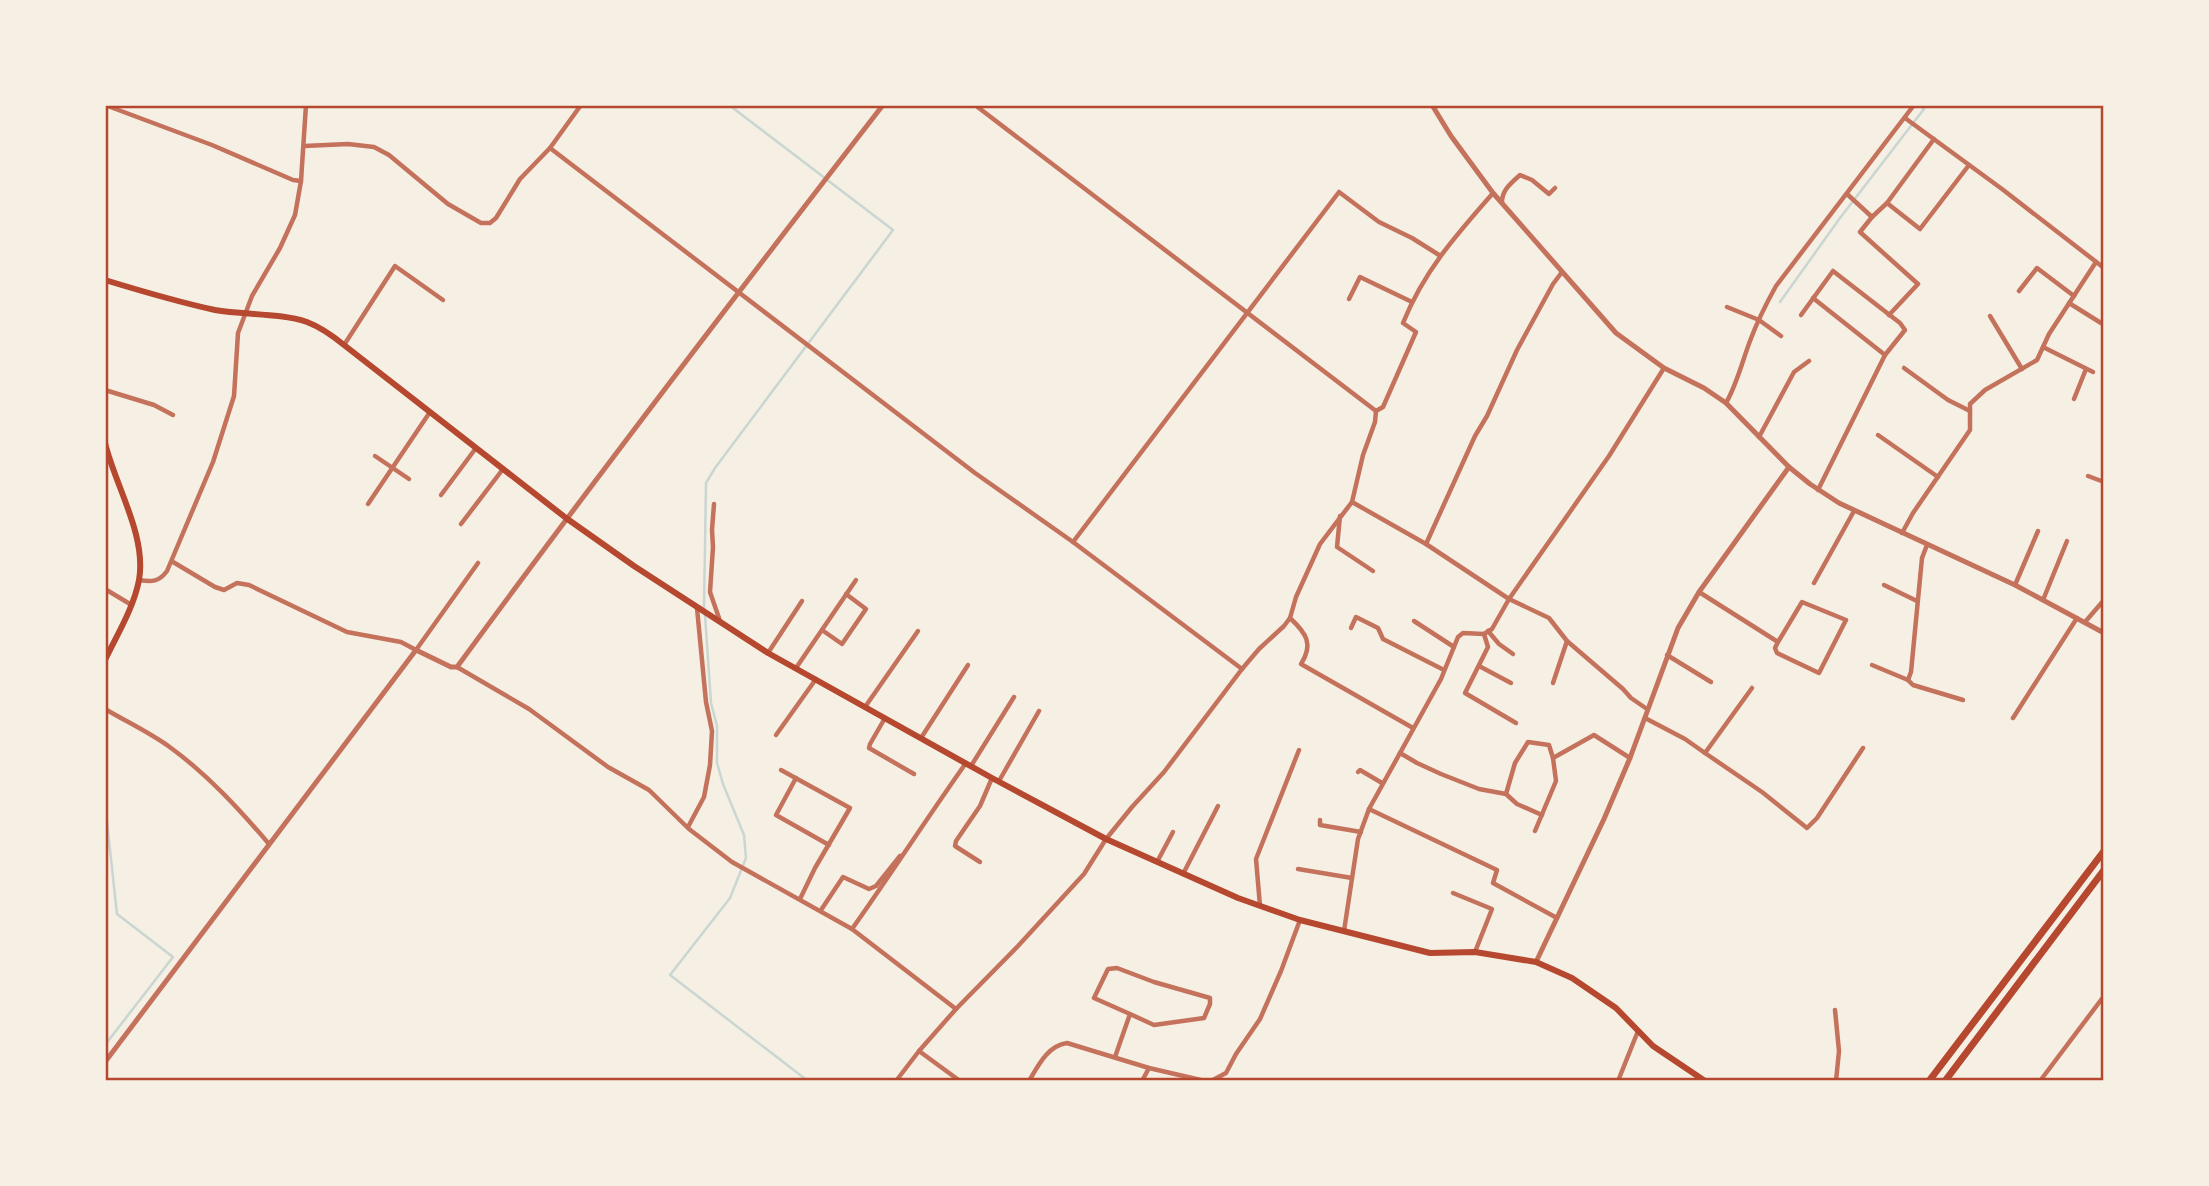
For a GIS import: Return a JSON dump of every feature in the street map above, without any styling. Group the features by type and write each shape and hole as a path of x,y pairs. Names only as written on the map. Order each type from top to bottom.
{"highway":[{"path":"1929,1081 2104,851"},
{"path":"1945,1081 2104,870"}],"main road":[{"path":"105,280 185,303 306,322 322,329 566,518 697,607 768,653 969,765 1106,839 1238,898 1300,920 1430,953 1475,952 1536,962 1585,986 1616,1008 1670,1059 1704,1081"},
{"path":"105,443 138,539 140,559 139,580 105,660"}],"street":[{"path":"105,105 301,181"},
{"path":"139,580 153,582 162,578 173,562 213,462 234,396 238,333 253,296 295,215 301,181 306,105"},
{"path":"304,146 348,144 374,147 389,155 448,204 481,223 490,223 496,218 520,179 550,148 580,105"},
{"path":"457,667 566,518 883,105"},
{"path":"975,105 1376,411"},
{"path":"1432,105 1493,193 1616,333 1664,368 1704,388 1726,403 1789,467 1818,490 1854,511 2015,585 2104,633"},
{"path":"1726,403 1759,320 1776,286 1914,105"},
{"path":"1905,118 2104,268"},
{"path":"1889,315 1918,284 1860,232 1887,203 1934,139"},
{"path":"550,148 975,472 1242,669"},
{"path":"1887,203 1920,229 1969,164"},
{"path":"1502,203 1506,188 1520,175 1532,180 1549,194 1555,188"},
{"path":"1073,542 1339,192 1380,222 1440,255"},
{"path":"1376,411 1383,407 1416,332 1403,323 1412,302 1440,255 1493,193"},
{"path":"1847,194 1872,217"},
{"path":"1902,534 1913,513 1970,430 1970,404 1985,390 2038,360 2049,334 2096,262"},
{"path":"344,345 395,266 443,300"},
{"path":"2019,291 2037,268 2074,296"},
{"path":"1801,315 1833,271 1905,330 1885,355 1818,490"},
{"path":"1426,544 1513,358 1562,272"},
{"path":"1349,299 1360,277 1412,302"},
{"path":"1813,298 1885,355"},
{"path":"2069,303 2101,323"},
{"path":"1727,307 1759,320 1782,337"},
{"path":"1990,316 2022,369"},
{"path":"2043,347 2092,372"},
{"path":"1759,437 1794,372 1809,361"},
{"path":"1344,932 1361,832 1369,809 1441,679 1458,637 1463,633 1486,633 1492,629 1509,599 1609,456 1664,368"},
{"path":"1904,368 1948,400 1970,411"},
{"path":"2074,399 2086,369"},
{"path":"105,390 154,405 173,415"},
{"path":"896,1081 956,1009 1084,874 1106,839 1164,772 1242,669 1290,618 1296,597 1320,544 1352,502 1376,411"},
{"path":"368,504 430,412"},
{"path":"1878,435 1938,477"},
{"path":"442,495 476,448"},
{"path":"375,456 409,479"},
{"path":"1536,962 1630,758 1678,628 1699,592 1789,467"},
{"path":"461,524 503,469"},
{"path":"2088,476 2104,482"},
{"path":"1352,502 1426,544 1509,599 1549,618 1567,641 1647,709"},
{"path":"713,504 710,592 720,621"},
{"path":"1814,583 1854,511"},
{"path":"1340,515 1337,547 1373,571"},
{"path":"2015,585 2038,531"},
{"path":"2043,600 2067,541"},
{"path":"1908,680 1922,558 1927,545"},
{"path":"173,562 215,587 224,590 237,583 249,585 346,632 401,642 451,667 457,667 529,709 608,767 649,790 688,827 732,862 852,929 956,1009"},
{"path":"105,1062 416,650 478,563"},
{"path":"796,668 856,580"},
{"path":"1884,585 1917,601"},
{"path":"105,589 130,604"},
{"path":"1699,592 1778,642"},
{"path":"821,630 842,644 866,609 846,594"},
{"path":"2085,622 2104,600"},
{"path":"768,653 802,601"},
{"path":"1802,602 1846,620 1819,673 1777,653 1775,648 1778,642 1802,602"},
{"path":"688,827 704,797 710,765 712,731 706,702 697,607"},
{"path":"1350,628 1356,617 1378,628 1383,639 1444,670"},
{"path":"1290,618 1307,638 1307,654 1301,664 1413,728"},
{"path":"2013,718 2077,618"},
{"path":"1415,621 1454,647"},
{"path":"866,707 918,631"},
{"path":"1486,633 1513,654"},
{"path":"1486,633 1488,647 1465,693 1516,723"},
{"path":"1553,683 1567,641"},
{"path":"1667,655 1711,682"},
{"path":"921,738 968,665"},
{"path":"1872,665 1908,680 1913,685 1963,700"},
{"path":"1479,666 1511,683"},
{"path":"776,735 816,680"},
{"path":"1706,753 1752,688"},
{"path":"852,929 926,819 969,765 1014,697"},
{"path":"105,709 181,755 240,811 270,844"},
{"path":"980,862 955,846 956,841 1039,711"},
{"path":"886,718 869,748 914,774"},
{"path":"1644,718 1706,753 1807,828 1817,818 1863,748"},
{"path":"1553,758 1594,736 1630,758"},
{"path":"1506,794 1515,763 1528,742 1549,745 1556,781 1535,831"},
{"path":"1260,905 1256,859 1300,750"},
{"path":"1400,752 1417,764 1441,774 1479,789 1506,794 1517,804 1542,815"},
{"path":"781,770 850,808 800,899"},
{"path":"1358,772 1360,770 1382,783"},
{"path":"796,778 776,815 829,845"},
{"path":"1183,874 1218,806"},
{"path":"1369,809 1497,870 1493,884 1557,918"},
{"path":"1321,820 1320,825 1361,832"},
{"path":"1157,862 1173,832"},
{"path":"821,910 844,877 869,889 876,886 900,856"},
{"path":"1298,869 1352,878"},
{"path":"1453,893 1492,909 1475,952"},
{"path":"1211,1081 1226,1073 1236,1054 1261,1020 1300,920"},
{"path":"1117,968 1210,998 1204,1018 1154,1025 1130,1014 1094,998 1108,969 1117,968"},
{"path":"2040,1081 2104,996"},
{"path":"1835,1010 1839,1051 1836,1081"},
{"path":"1115,1057 1130,1014"},
{"path":"1618,1081 1638,1031"},
{"path":"1029,1081 1051,1049 1067,1043 1149,1068 1205,1081"},
{"path":"919,1051 960,1081"},
{"path":"1142,1081 1149,1068"}],"waterway":[{"path":"704,608 706,483 893,230 729,105"},
{"path":"1780,302 1840,218 1924,109 1919,105"},
{"path":"705,615 711,703 717,726 717,763 744,835 746,858 730,898 670,975 808,1081"},
{"path":"105,804 117,914 173,957 105,1045"}]}
